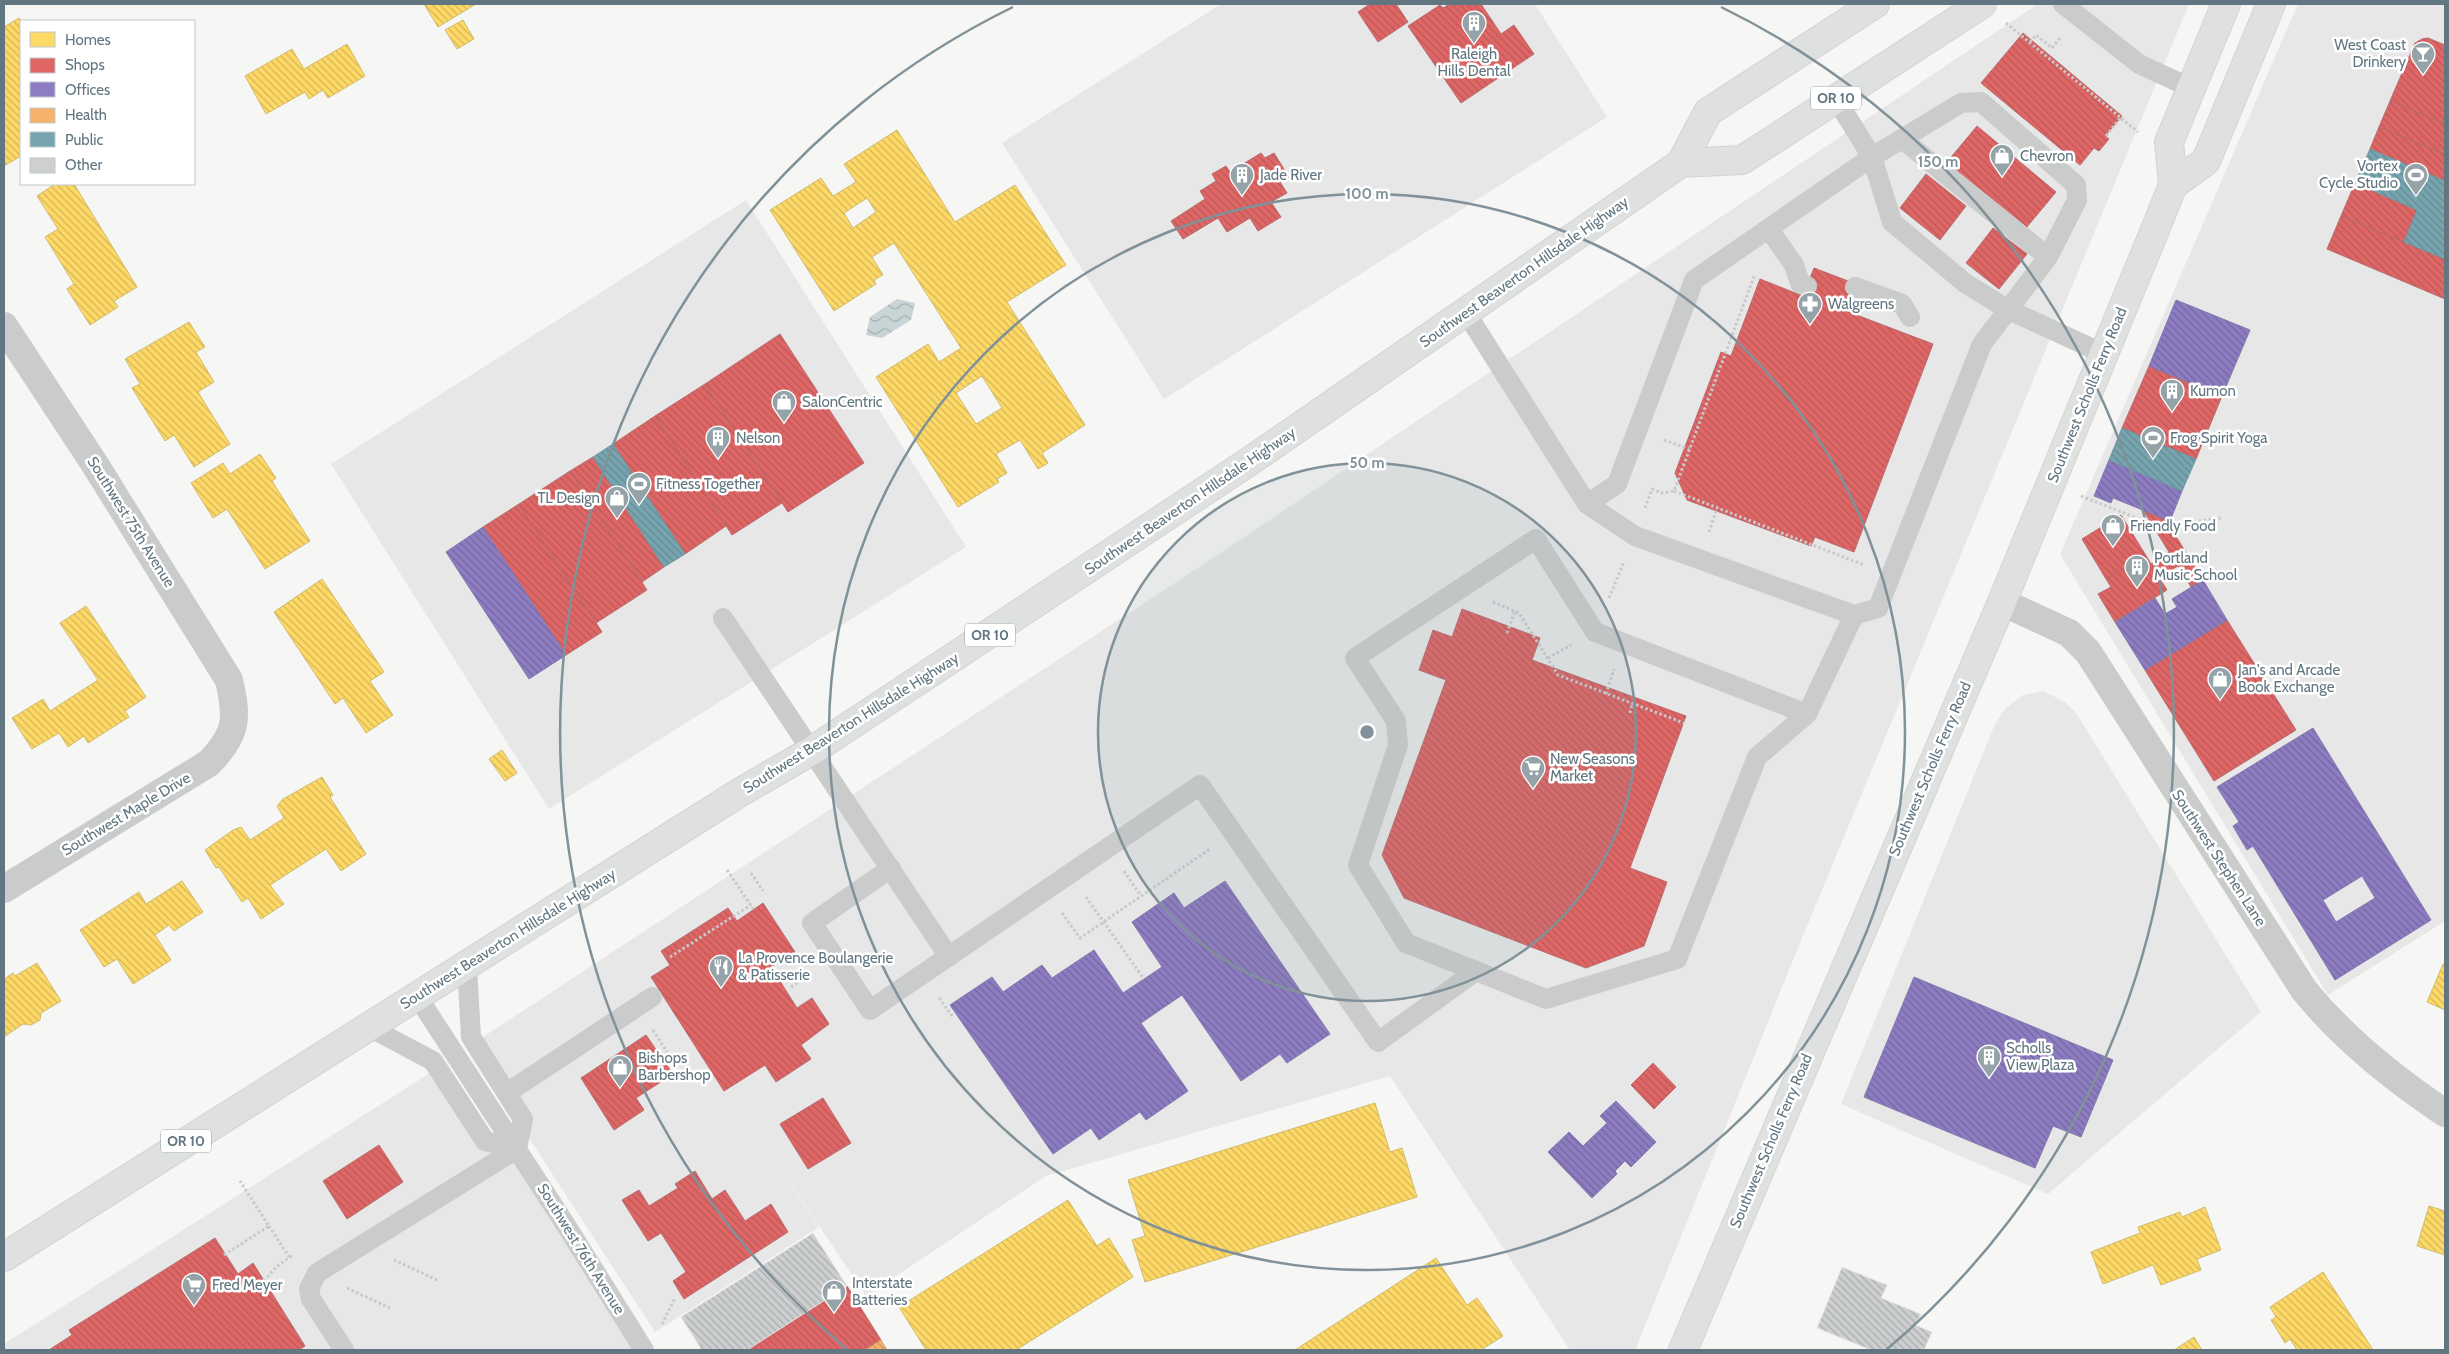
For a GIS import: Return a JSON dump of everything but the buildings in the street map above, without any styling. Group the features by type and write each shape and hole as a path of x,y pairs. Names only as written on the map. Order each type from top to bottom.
{"main road":[{"name":"Southwest Beaverton Hillsdale Highway","path":"4,1257 739,793 812,750 1250,461 1681,163 1708,112 1875,4"},
{"name":"OR 10","path":"1681,163 1742,160 1982,4"},
{"name":"Southwest Scholls Ferry Road","path":"1683,1350 2002,602 2104,354 2172,185 2169,142 2226,4"},
{"path":"2172,185 2206,161 2271,4"}],"street":[{"name":"Southwest 75th Avenue","path":"4,326 94,463 230,680 234,703 233,727"},
{"name":"Southwest Stephen Lane","path":"2002,602 2069,633 2088,652 2304,990 2322,1012 2362,1048 2445,1113"},
{"name":"Southwest Maple Drive","path":"4,889 209,763 227,744 233,727"}],"lane":[{"path":"2063,4 2139,64 2191,88"},
{"path":"1836,99 1872,157 1892,222 1966,283 2007,309 2104,354"},
{"path":"1466,311 1587,504 1635,536 1854,615 1878,608 1982,344 2048,257 2077,200 2076,186 1981,102 1961,103 1872,157 1694,280 1617,484 1587,504"},
{"path":"1902,139 2048,257"},
{"path":"1769,229 1794,265 1800,283 1810,279"},
{"path":"1855,287 1902,304 1910,317"},
{"path":"1807,714 1595,632 1536,539 1355,658 1396,721 1398,745 1358,865 1406,943 1546,999 1677,959 1757,758 1807,714 1854,615"},
{"path":"723,618 892,868 949,957"},
{"path":"892,868 812,924 870,1010 1200,785 1378,1042 1476,971"},
{"path":"344,1350 311,1299 309,1289 317,1274 517,1149 523,1119 471,1036 466,966"},
{"name":"Southwest 76th Avenue","path":"417,996 517,1149 644,1350"},
{"path":"507,1093 652,997"},
{"path":"369,1027 433,1061 486,1140 517,1149"}],"path":[{"path":"2015,30 2058,68 2140,133"},
{"path":"2030,42 2036,34 2052,48 2065,32"},
{"path":"2106,136 2121,117"},
{"path":"1674,491 1756,271"},
{"path":"1681,445 1689,449"},
{"path":"1548,658 1595,632 1635,536 1652,489 1661,492 1674,491 1872,568"},
{"path":"2094,501 2152,524"},
{"path":"1714,516 1717,508"},
{"path":"2169,525 2222,518"},
{"path":"1460,590 1520,613 1558,675 1684,723"},
{"path":"1507,633 1515,611"},
{"path":"1630,713 1632,704"},
{"path":"1060,909 1080,938 1233,833"},
{"path":"727,870 754,910"},
{"path":"751,873 763,891"},
{"path":"1070,874 1144,979"},
{"path":"670,957 751,905"},
{"path":"791,987 819,968"},
{"path":"936,994 952,1016"},
{"path":"647,1031 652,1029 667,1052"},
{"path":"240,1181 289,1257"},
{"path":"224,1255 269,1226"},
{"path":"361,1245 439,1281"},
{"path":"344,1286 392,1309"},
{"path":"659,1331 675,1298"},
{"path":"701,1350 704,1344"}],"shaded area":[{"path":"1221,4 1535,4 1607,117 1164,399 1002,143"},
{"path":"2038,4 2189,4 1800,943 1635,1350 1570,1350 1390,1076 1046,1176 866,1296 743,1112 819,1227 655,1332 527,1135 477,1041 1219,554"},
{"path":"2298,4 2445,4 2445,921 2328,995 2060,554"},
{"path":"746,200 966,547 549,809 331,464"},
{"name":"Scholls View Plaza","path":"2043,691 2065,702 2076,713 2261,1012 2048,1194 1841,1104 1995,724 2005,709 2023,695"},
{"path":"430,1073 515,1164 635,1350 4,1350 4,1344"}],"water":[{"path":"897,299 915,303 911,320 882,338 866,335 870,317"}],"place":[{"name":"Raleigh Hills Dental","path":"1474,44"},
{"name":"West Coast Drinkery","path":"2423,75"},
{"name":"Chevron","path":"2002,177"},
{"name":"Jade River","path":"1242,196"},
{"name":"Vortex Cycle Studio","path":"2416,196"},
{"name":"Walgreens","path":"1810,325"},
{"name":"Kumon","path":"2172,412"},
{"name":"SalonCentric","path":"784,423"},
{"name":"Nelson","path":"718,459"},
{"name":"Frog Spirit Yoga","path":"2153,459"},
{"name":"Fitness Together","path":"639,505"},
{"name":"TL Design","path":"617,519"},
{"name":"Friendly Food","path":"2113,547"},
{"name":"Portland Music School","path":"2137,588"},
{"name":"Jan's and Arcade Book Exchange","path":"2220,700"},
{"name":"New Seasons Market","path":"1533,789"},
{"name":"La Provence Boulangerie & Patisserie","path":"721,988"},
{"name":"Scholls View Plaza","path":"1989,1078"},
{"name":"Bishops Barbershop","path":"620,1088"},
{"name":"Fred Meyer","path":"194,1306"},
{"name":"Interstate Batteries","path":"834,1313"}]}
